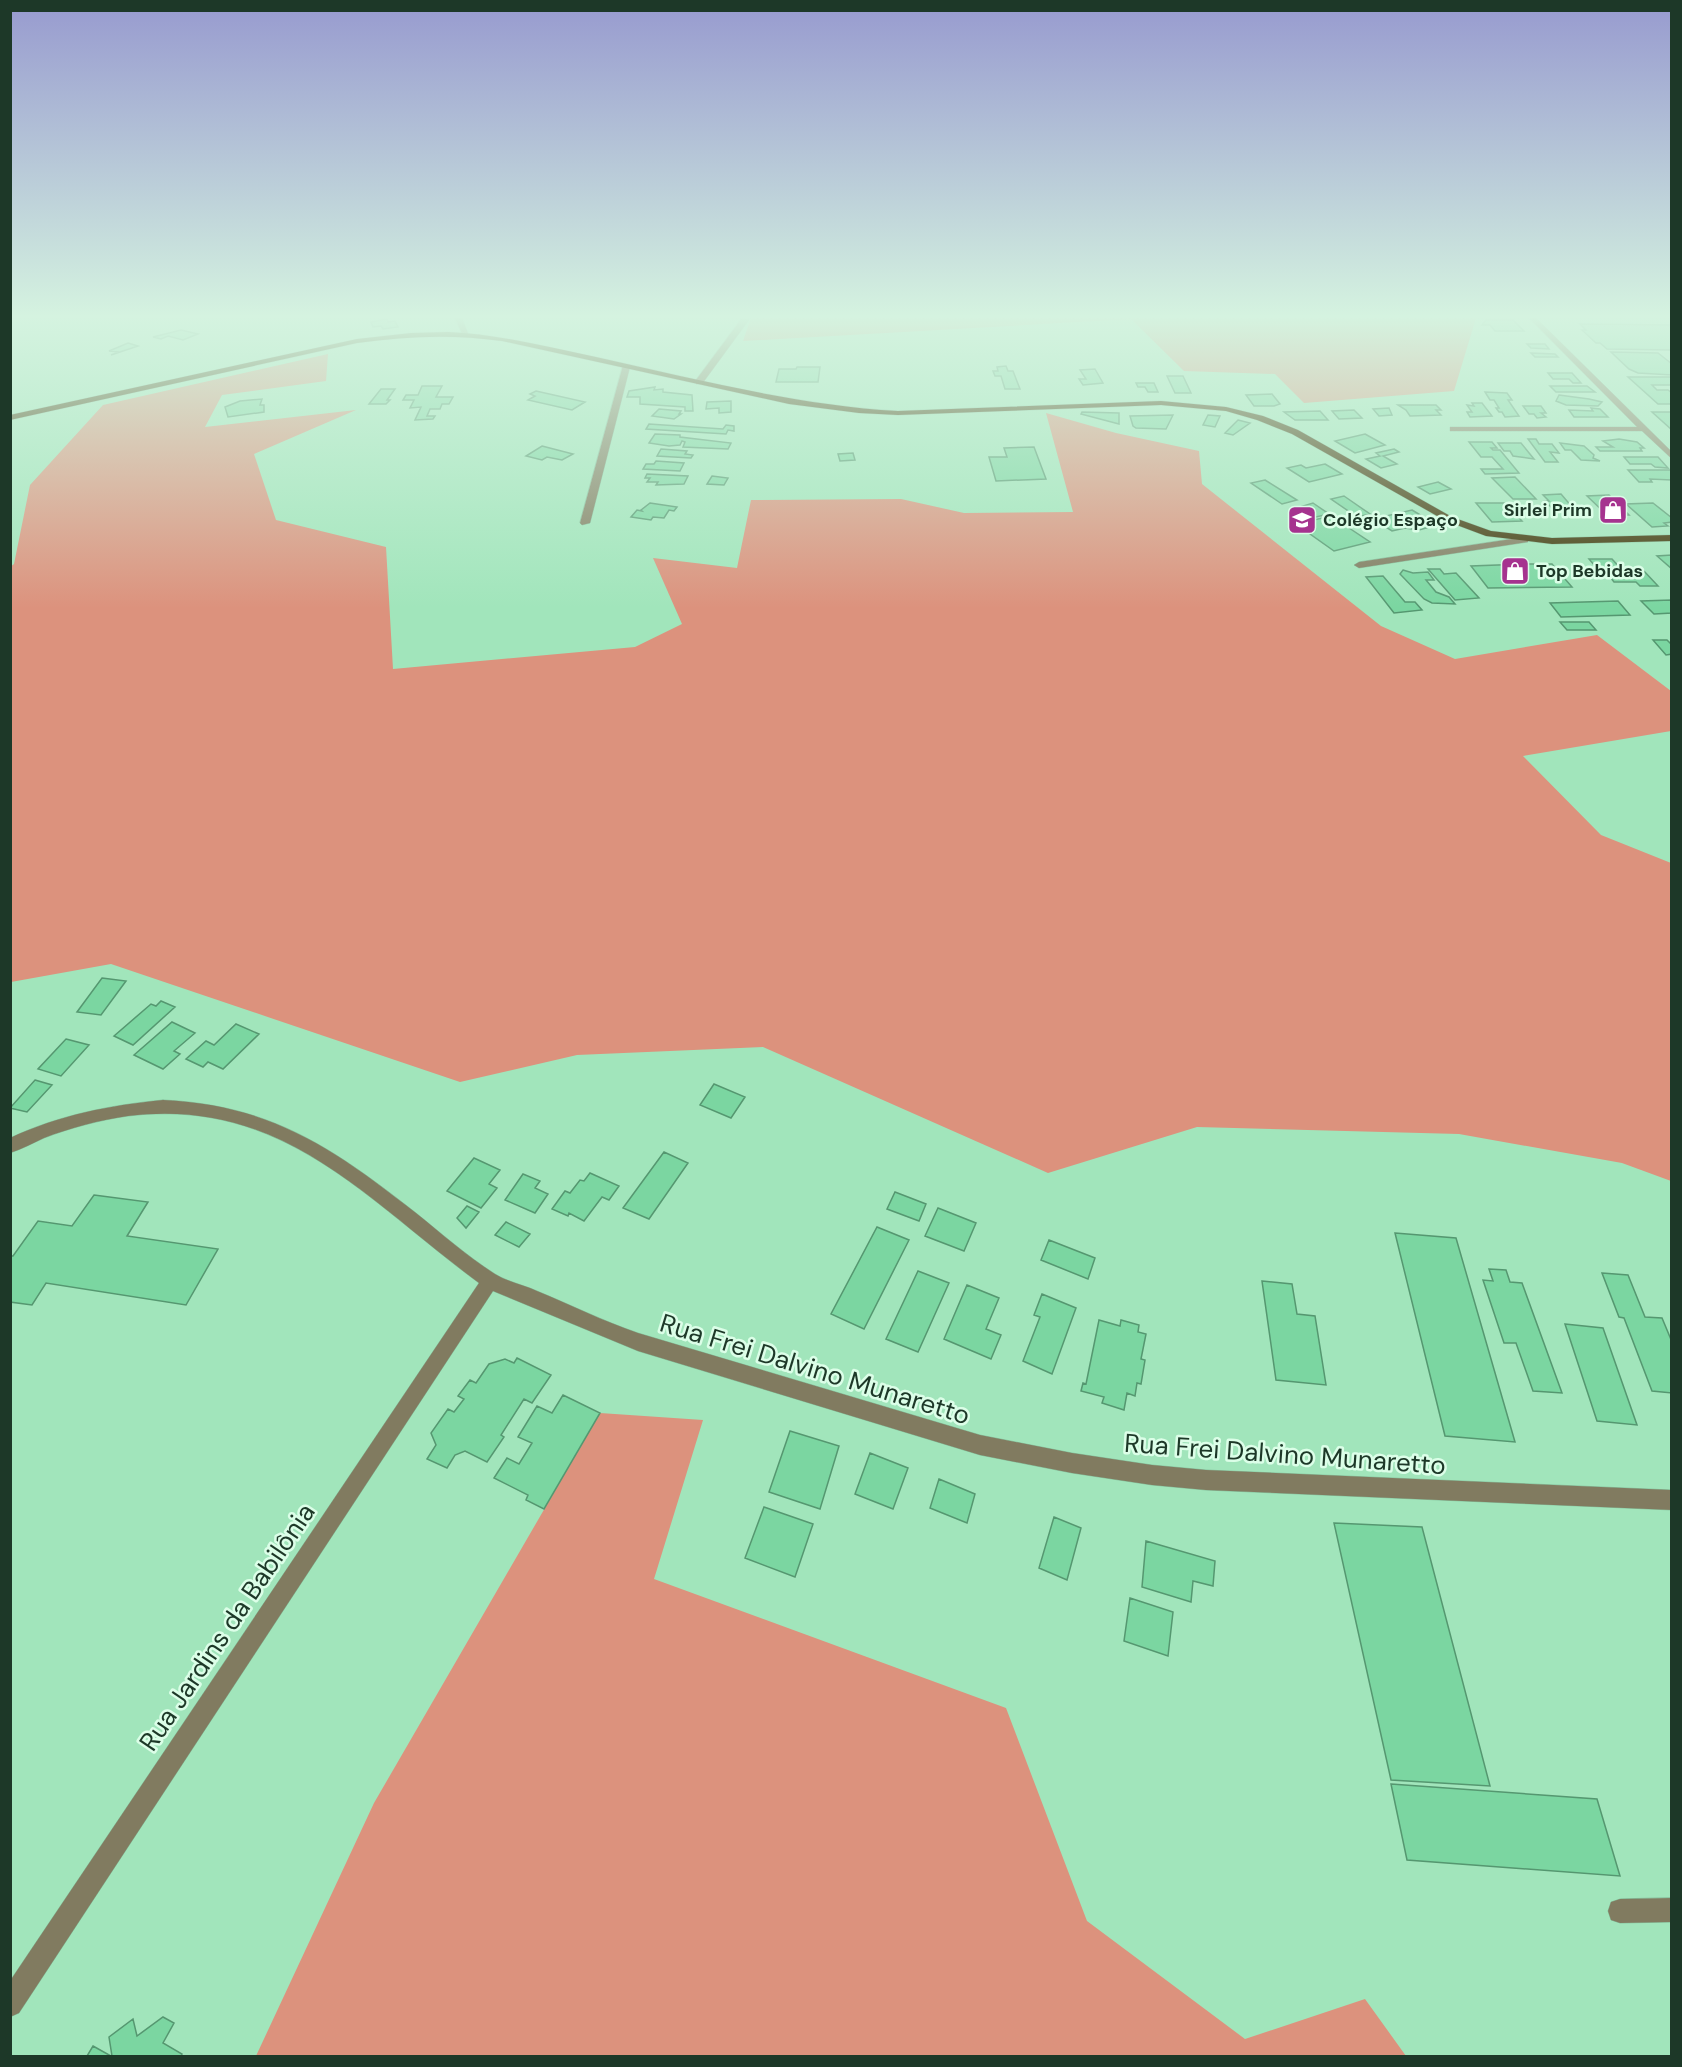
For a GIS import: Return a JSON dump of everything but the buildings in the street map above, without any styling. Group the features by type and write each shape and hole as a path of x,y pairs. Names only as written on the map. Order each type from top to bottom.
{"main road":[{"path":"10,418 26,414"},
{"path":"1246,414 1269,421 1314,441 1462,524 1489,534 1525,540 1671,538"}],"street":[{"path":"585,523 614,414"},
{"path":"1628,414 1671,457"},
{"path":"1453,429 1642,429"},
{"path":"1359,565 1525,540"},
{"name":"Rua Frei Dalvino Munaretto","path":"10,1146 56,1127 114,1110 184,1106 218,1110 259,1124 319,1153 361,1180 490,1281 533,1297 599,1329 980,1445 1152,1475 1206,1480 1671,1500"},
{"name":"Rua Jardins da Babilônia","path":"10,2004 490,1281"},
{"path":"1620,1911 1671,1910"}],"shaded area":[{"path":"94,414 212,414 205,427 316,414 346,414 254,454 276,520 386,547 393,669 635,647 682,624 653,558 737,568 751,500 901,499 964,513 1073,512 1046,414 1116,433 1199,451 1202,484 1381,626 1455,659 1597,635 1671,691 1671,731 1523,756 1601,835 1671,863 1671,1181 1622,1163 1459,1134 1197,1127 1048,1173 763,1047 577,1055 460,1082 111,964 11,982 10,567 14,564 30,485"},
{"path":"600,1413 703,1420 654,1579 1006,1708 1087,1921 1245,2039 1365,1999 1406,2056 256,2056 374,1803"}],"place":[{"name":"Sirlei Prim","path":"1613,510"},
{"name":"Colégio Espaço","path":"1302,520"},
{"name":"Top Bebidas","path":"1515,571"}]}
